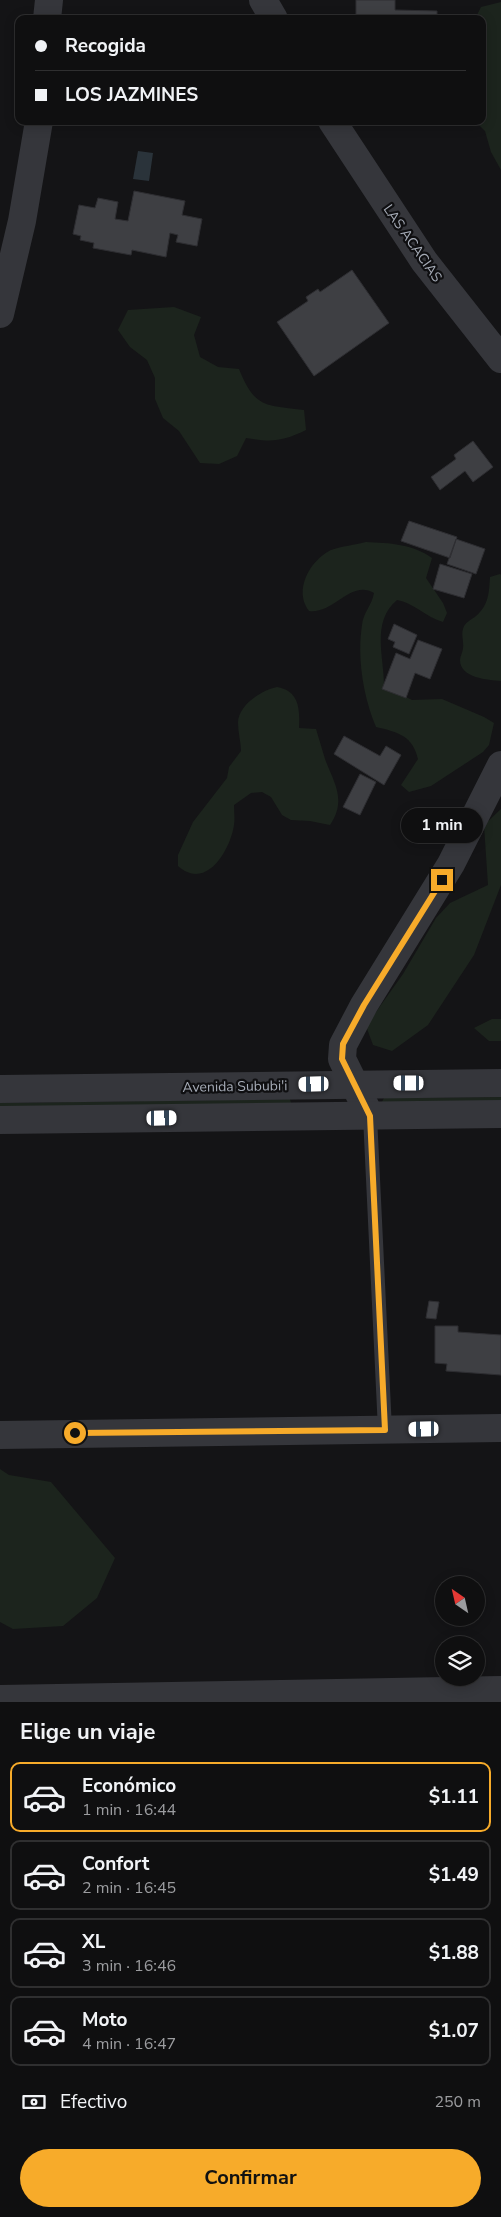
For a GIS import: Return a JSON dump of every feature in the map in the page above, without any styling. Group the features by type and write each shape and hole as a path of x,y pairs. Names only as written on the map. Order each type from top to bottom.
{"street":[{"path":"48,15 49,0"},
{"path":"263,0 272,15"},
{"path":"0,314 22,221 38,125"},
{"name":"LAS ACACIAS","path":"335,125 424,261 501,359"},
{"path":"370,1116 342,1059 343,1044 451,864 501,765"},
{"name":"Avenida Sububi'i","path":"0,1089 501,1083"},
{"path":"0,1120 501,1114"},
{"path":"0,1435 501,1428"},
{"path":"0,1699 501,1690"}],"lane":[{"path":"370,1116 385,1430"}],"shaded area":[{"path":"501,2 501,170 491,152 485,131 479,125 486,125 486,15 477,15 481,7"},
{"path":"138,151 153,153 149,181 133,179"},
{"path":"174,307 201,317 194,335 200,357 218,367 239,369 251,392 263,403 304,410 306,430 290,437 276,440 246,438 237,456 219,464 200,463 179,431 163,418 155,399 155,378 147,360 130,347 118,330 128,310"},
{"path":"366,542 409,547 432,558 426,578 443,603 447,613 443,622 409,604 397,600 389,609 381,629 384,686 412,700 442,699 494,723 489,745 483,752 431,786 409,792 401,785 418,759 416,751 408,740 398,733 376,727 371,715 362,677 360,650 363,621 374,593 358,590 318,611 309,611 304,603 303,586 316,561 331,550"},
{"path":"500,574 501,681 482,679 470,674 461,666 460,660 463,649 462,634 464,627 484,607 489,593 490,577"},
{"path":"277,687 290,692 297,701 299,728 316,729 337,792 338,808 335,816 330,825 291,820 282,815 271,797 262,792 251,793 234,805 232,835 228,846 215,865 207,871 198,874 188,872 178,866 178,855 193,822 227,778 229,767 241,751 239,716 246,704 252,699 265,691"},
{"path":"501,809 501,885 474,955 428,1025 392,1051 373,1045 366,1026 403,974 436,918 450,903 488,885 484,825"},
{"path":"492,1019 501,1019 501,1041 489,1041 474,1028"},
{"path":"501,1097 501,1103 382,1102 384,1098"},
{"path":"290,1099 291,1103 0,1109 0,1103"},
{"path":"0,1469 9,1475 51,1482 115,1558 97,1598 63,1626 13,1629 0,1622"}],"building":[{"path":"356,0 395,0 395,10 437,11 437,15 356,15"},
{"path":"134,191 185,201 182,215 202,219 197,246 176,242 178,235 170,233 166,257 132,250 131,255 93,248 94,243 80,240 81,236 73,234 79,205 95,208 98,198 118,202 115,219 128,221"},
{"path":"352,270 389,323 314,376 277,322 308,301 306,297 318,289 320,292"},
{"path":"473,441 493,467 473,482 465,471 440,490 431,477 456,459 454,455"},
{"path":"409,521 457,537 450,558 401,541"},
{"path":"456,539 485,549 476,574 447,564"},
{"path":"440,564 472,574 464,598 433,589"},
{"path":"394,624 417,635 409,654 393,647 395,642 388,639"},
{"path":"418,640 442,649 430,679 415,673 406,698 382,689 396,653 410,659"},
{"path":"344,736 380,756 386,746 401,755 384,785 334,754"},
{"path":"360,774 376,782 360,815 343,807"},
{"path":"429,1301 439,1302 436,1319 426,1318"},
{"path":"435,1326 458,1326 458,1332 501,1335 501,1375 446,1371 447,1364 435,1363"}],"route":[{"path":"75,1433 385,1430 370,1116 342,1059 343,1044 364,1005 442,880"}]}
